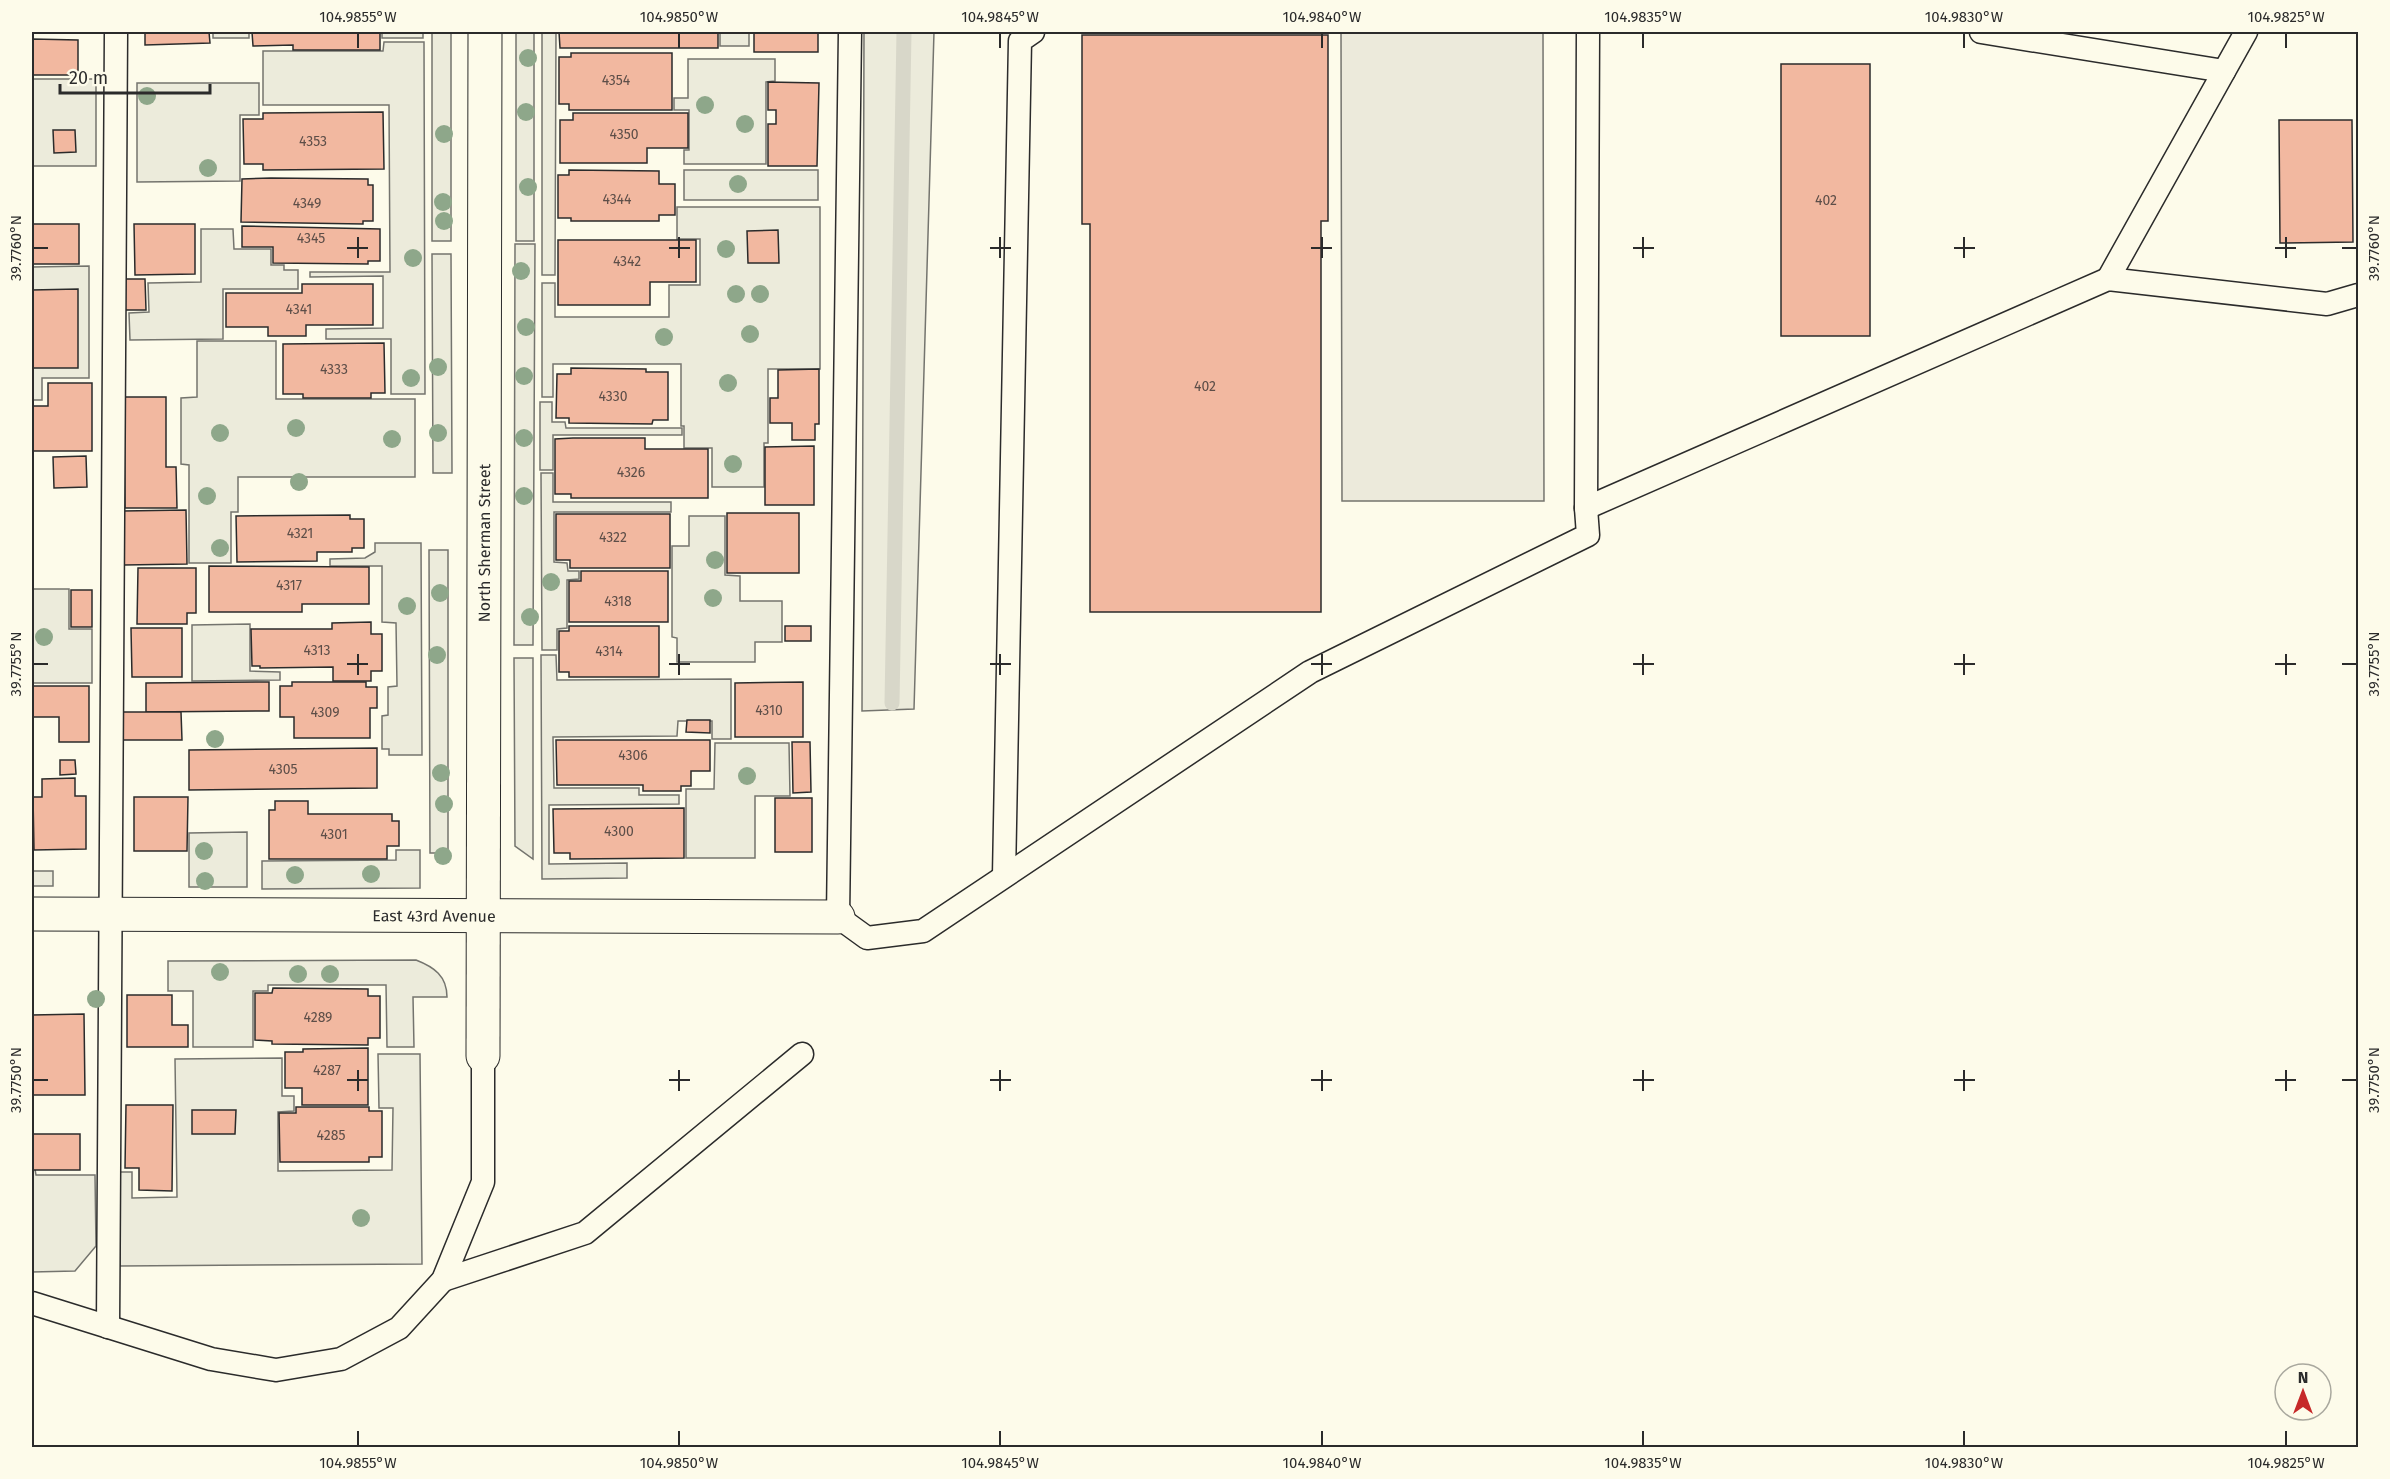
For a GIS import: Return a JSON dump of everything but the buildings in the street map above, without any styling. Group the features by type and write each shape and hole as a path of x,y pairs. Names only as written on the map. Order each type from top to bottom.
{"street":[{"name":"North Sherman Street","path":"483,1056 485,32"},
{"name":"East 43rd Avenue","path":"32,914 838,917"}],"lane":[{"path":"108,1327 116,32"},
{"path":"850,32 838,917 867,938 923,931 1310,672 1588,535 1588,32"},
{"path":"1004,876 1020,41 1033,32"},
{"path":"1981,32 2224,71"},
{"path":"2108,279 2246,32"},
{"path":"1587,508 2108,279 2327,304 2358,295"},
{"path":"443,1280 585,1233 802,1054"},
{"path":"32,1303 211,1359 276,1370 341,1359 399,1328 443,1280 483,1182 483,1056"}],"shaded area":[{"path":"213,32 249,32 249,38 213,38"},
{"path":"382,32 423,32 423,38 382,38"},
{"path":"432,32 451,32 451,241 432,241"},
{"path":"516,32 534,32 534,241 516,241"},
{"path":"542,32 556,32 555,275 542,275"},
{"path":"720,32 749,32 749,46 720,46"},
{"path":"864,32 934,32 914,709 862,711"},
{"path":"1341,32 1543,32 1544,501 1342,501"},
{"path":"384,42 424,42 425,394 391,394 391,339 326,339 326,329 383,328 383,276 310,277 310,272 390,272 389,105 263,105 263,51 383,51"},
{"path":"688,59 775,59 775,81 766,82 766,164 684,164 684,150 689,150 689,110 674,110 674,98 688,98"},
{"path":"32,79 96,79 96,166 32,166"},
{"path":"137,83 259,83 259,115 240,115 240,181 137,182"},
{"path":"684,170 818,170 818,200 684,200"},
{"path":"677,207 820,207 820,369 768,369 768,443 764,443 764,487 712,487 712,448 684,448 684,426 681,426 681,364 553,364 553,397 542,397 542,283 555,283 555,317 669,317 669,285 700,285 700,239 677,239"},
{"path":"201,229 233,229 234,249 271,249 271,265 284,265 284,270 298,270 298,289 223,289 223,339 130,340 129,313 149,312 148,283 201,282"},
{"path":"515,244 535,244 533,645 514,645"},
{"path":"432,254 451,254 452,473 433,473"},
{"path":"89,266 89,378 42,378 42,400 32,400 32,267"},
{"path":"197,341 276,341 276,399 415,399 415,477 238,477 238,512 231,512 231,563 189,563 189,465 181,464 181,398 197,397"},
{"path":"540,402 552,402 552,422 565,422 566,428 682,428 682,435 553,435 553,470 540,470"},
{"path":"541,473 553,473 553,502 671,502 671,512 554,512 554,562 567,563 568,571 579,571 579,579 567,580 567,628 557,629 557,650 542,650"},
{"path":"689,516 725,516 725,575 740,576 740,601 782,601 782,642 755,642 755,662 677,662 677,638 672,637 672,546 689,546"},
{"path":"375,543 421,543 422,755 389,755 389,749 382,749 382,716 388,715 388,687 397,686 396,623 382,622 382,566 330,566 330,559 365,558 375,552"},
{"path":"429,550 448,550 448,853 430,853"},
{"path":"32,589 69,589 69,629 92,629 92,683 32,683"},
{"path":"250,624 250,671 280,672 280,680 192,681 192,625"},
{"path":"541,655 556,655 557,680 731,679 731,739 712,739 712,721 678,721 677,736 553,737 554,788 639,788 639,795 679,795 679,804 549,805 549,864 627,863 627,878 542,879"},
{"path":"514,658 533,658 533,859 515,846"},
{"path":"715,743 789,743 790,796 755,796 755,858 686,858 686,789 714,789"},
{"path":"247,832 247,887 189,887 189,833"},
{"path":"396,850 420,850 420,888 262,889 262,861 396,860"},
{"path":"32,871 53,871 53,886 32,886"},
{"path":"416,960 438,973 445,983 447,997 413,997 414,1047 387,1047 386,985 268,985 268,991 253,991 253,1047 193,1047 193,991 168,991 168,961"},
{"path":"378,1054 420,1054 422,1264 120,1266 120,1172 132,1172 132,1198 177,1197 175,1059 282,1058 282,1096 294,1096 294,1111 278,1112 278,1171 392,1170 393,1108 379,1108"},
{"path":"32,1169 35,1169 36,1175 95,1175 96,1246 75,1271 32,1272"}],"waterway":[{"path":"892,703 904,32"}]}
